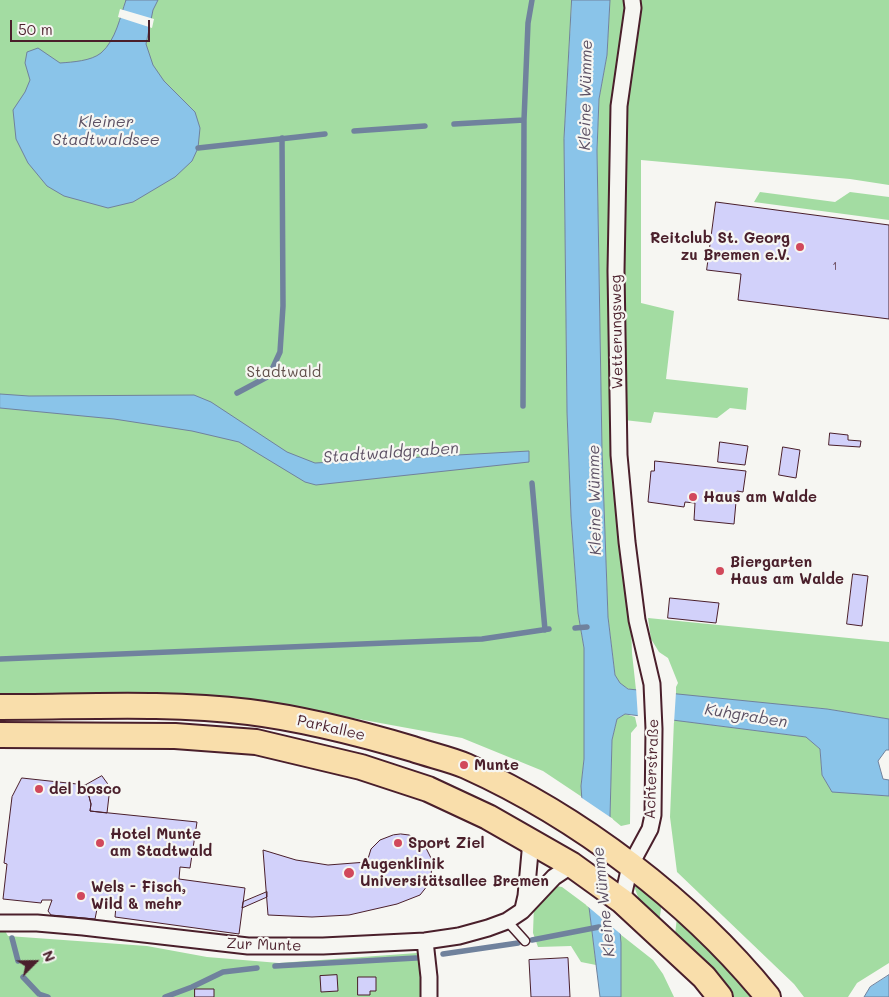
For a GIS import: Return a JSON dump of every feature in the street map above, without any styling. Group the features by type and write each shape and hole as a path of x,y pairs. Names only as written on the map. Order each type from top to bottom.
{"main road":[{"name":"Parkallee","path":"0,707 175,707 249,712 308,721 375,737 464,765 515,790 566,819 624,861 699,922 768,997"},
{"name":"Parkallee","path":"0,735 175,736 256,742 361,767 428,790 488,817 572,865 622,901 704,977 720,997"}],"street":[{"name":"Wetterungsweg","path":"632,0 633,8 619,106 616,271 618,446 637,620 648,662"},
{"name":"Achterstraße","path":"622,901 624,861 650,829 654,815 654,728 652,684 648,662"},
{"path":"522,911 526,896 531,841"},
{"name":"Zur Munte","path":"0,923 37,923 83,927 248,946 323,946 425,941 459,936 507,921 522,911 554,877 572,865"},
{"path":"425,941 429,997"}],"lane":[{"path":"507,921 525,941"}],"green space":[{"name":"Stadtwald","path":"0,0 572,0 564,139 567,414 571,516 578,613 584,648 585,695 582,797 543,771 462,738 238,697 0,698"},
{"path":"610,0 889,0 889,185 850,179 641,160 641,303 674,311 666,379 748,388 746,410 730,408 717,418 654,412 651,423 624,420 632,653 636,690 623,686 615,675 608,617 602,450 597,150 599,99 607,55"},
{"path":"760,192 835,202 850,192 889,197 889,220 754,202"},
{"path":"648,618 889,642 889,719 827,709 676,695 678,683 668,658 659,652 651,639"},
{"path":"625,714 635,717 637,726 631,733 630,824 621,826 610,817 612,740 617,719"},
{"path":"674,720 807,737 820,749 822,775 832,791 889,796 889,963 857,983 848,997 804,997 794,984 677,872 670,817"},
{"path":"636,881 662,902 659,923 640,902 634,885"},
{"path":"551,885 562,887 589,907 596,965 581,962 571,946 538,947 533,933 534,905"},
{"path":"677,917 716,953 754,997 734,997 675,935"},
{"path":"0,929 4,929 8,936 147,946 207,957 279,963 417,953 421,962 422,997 0,997"},
{"path":"620,934 653,960 663,974 674,997 621,997"}],"water":[{"name":"Kleiner Stadtwaldsee","path":"126,0 158,0 153,10 146,44 153,65 164,81 195,112 200,128 198,148 192,161 175,177 133,202 108,208 64,196 47,186 28,163 16,139 13,110 25,92 30,80 25,63 27,52 38,48 60,63 82,61 97,56 106,48 114,35"},
{"path":"572,0 610,0 607,55 599,99 597,150 602,450 608,617 615,675 620,683 628,689 827,709 889,719 889,750 886,750 878,761 883,779 889,780 889,796 832,792 822,775 820,749 806,737 625,714 617,719 612,740 610,817 621,943 621,997 600,997 589,907 581,786 584,759 584,648 578,613 571,516 567,412 564,139"},
{"path":"0,394 29,396 194,395 211,402 287,452 315,463 529,451 529,462 316,485 305,482 239,442 192,431 114,419 0,408"},
{"path":"889,975 889,997 864,997 870,987"}],"pier":[{"path":"120,9 154,19 152,28 118,17"},
{"path":"636,688 676,692 674,723 638,718"},
{"path":"579,796 613,819 623,936 586,905"}],"building":[{"name":"Reitclub St. Georg zu Bremen e.V.","path":"716,202 889,225 889,319 738,300 741,274 707,270"},
{"path":"830,433 848,435 848,440 861,441 860,447 829,445"},
{"path":"720,442 748,446 745,465 718,462"},
{"path":"783,447 800,450 796,478 779,475"},
{"name":"Haus am Walde","path":"655,461 746,471 743,492 737,491 734,524 694,520 695,503 685,502 684,507 648,502 651,471 654,471"},
{"path":"853,574 868,576 862,626 847,624"},
{"path":"670,598 719,603 716,623 668,618"},
{"path":"102,776 110,787 107,813 90,811 91,804 86,785"},
{"name":"Hotel Munte am Stadtwald","path":"22,778 86,785 91,804 90,811 197,822 190,868 180,867 179,879 245,888 239,934 115,917 116,906 98,904 95,919 51,915 48,911 52,900 42,900 41,903 3,899 7,864 4,863 12,797"},
{"name":"Augenklinik Universitätsallee Bremen","path":"401,834 418,839 425,846 432,860 431,877 428,885 420,895 397,904 349,915 312,917 268,915 263,850 296,860 328,865 367,862 371,849 380,840"},
{"path":"267,892 267,897 242,908 243,902"},
{"path":"568,958 570,997 531,997 529,960"},
{"path":"337,975 338,991 321,992 320,976"},
{"path":"358,977 376,977 376,991 370,991 370,995 358,995"},
{"path":"195,989 214,989 214,997 195,997"}],"waterway":[{"path":"523,406 524,120 528,23 532,0"},
{"path":"454,124 524,120"},
{"path":"354,131 425,126"},
{"path":"198,148 325,134"},
{"path":"237,393 269,376 280,352 283,306 282,138"},
{"path":"532,483 545,630"},
{"path":"575,628 587,627"},
{"path":"0,659 482,639 549,629"},
{"name":"Kleine Wümme","path":"532,940 599,927"},
{"path":"12,938 18,961"},
{"path":"443,954 518,943"},
{"path":"275,966 416,958"},
{"path":"165,997 192,987 223,972 257,968"},
{"path":"23,977 39,994 48,997"}],"place":[{"name":"Reitclub St. Georg zu Bremen e.V.","path":"800,247"},
{"name":"Haus am Walde","path":"693,497"},
{"name":"Biergarten Haus am Walde","path":"720,571"},
{"name":"Munte","path":"464,765"},
{"name":"del bosco","path":"39,789"},
{"name":"Hotel Munte am Stadtwald","path":"100,843"},
{"name":"Sport Ziel","path":"398,843"},
{"name":"Augenklinik Universitätsallee Bremen","path":"349,873"},
{"name":"Wels - Fisch, Wild & mehr","path":"81,896"}],"water label":[{"name":"Stadtwaldgraben","path":"391,453"},
{"name":"Kuhgraben","path":"746,716"}]}
